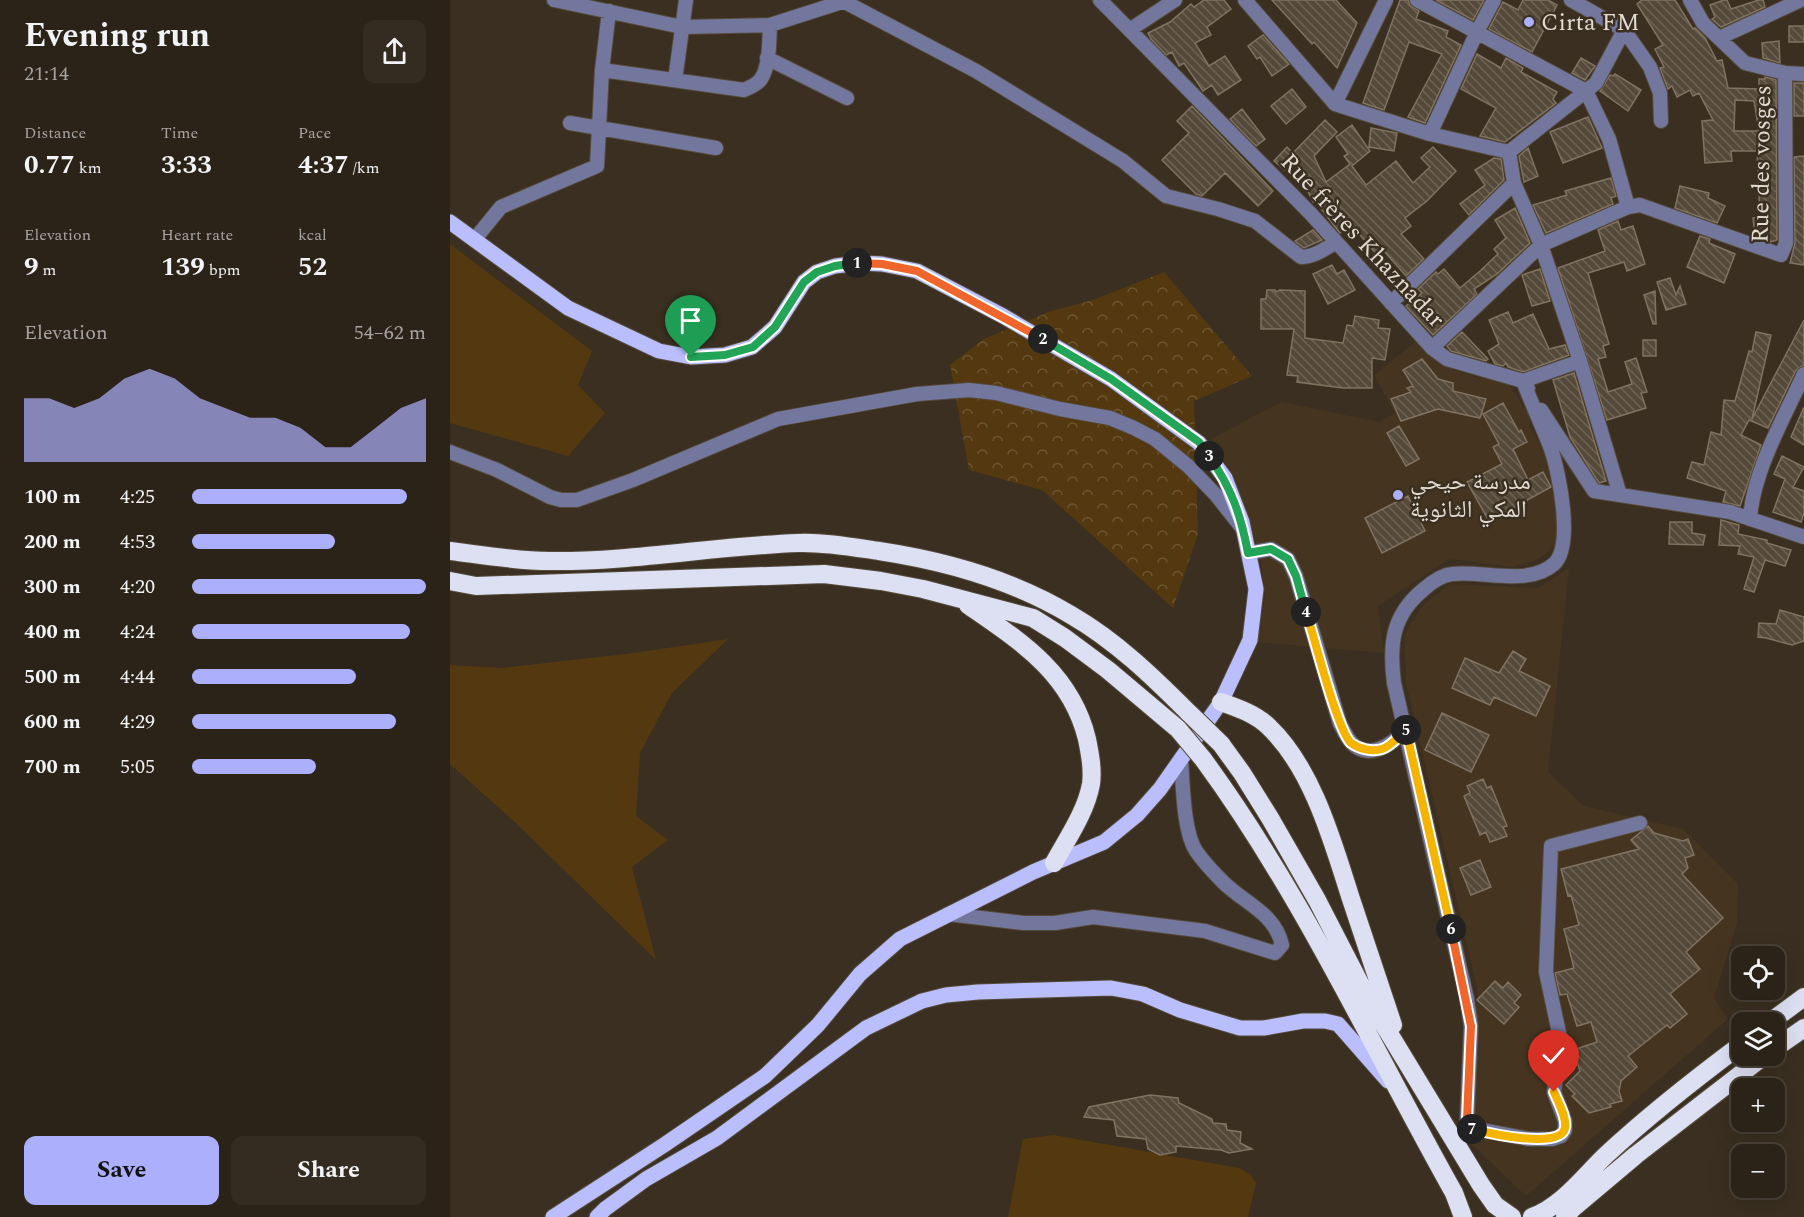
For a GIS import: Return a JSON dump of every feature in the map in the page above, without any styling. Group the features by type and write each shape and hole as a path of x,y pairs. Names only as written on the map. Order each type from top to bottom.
{"highway":[{"path":"450,551 557,561 598,560 799,543 849,547 911,556 955,566 1002,582 1071,614 1106,638 1149,673 1221,744 1270,818 1317,900 1367,998 1481,1185 1495,1204 1512,1217"},
{"path":"450,581 476,585 518,585 824,574 881,581 957,597 1033,618 1065,638 1108,670 1178,729 1228,792 1297,902 1454,1193 1463,1217"},
{"path":"957,597 1023,643 1054,674 1069,694 1084,726 1091,758 1090,785 1080,814 1054,863"},
{"path":"1221,702 1244,710 1268,726 1301,768 1339,862 1405,1058"},
{"path":"1784,1012 1804,997"},
{"path":"1785,1041 1804,1028"},
{"path":"1532,1217 1552,1208 1607,1154 1731,1052"},
{"path":"1565,1217 1636,1155 1751,1066"}],"main road":[{"path":"450,222 568,308 659,351 691,357 725,355 753,347 775,327 804,282 817,272 835,266 861,263 882,264 917,271 1003,316 1111,379 1199,442 1225,478 1244,530 1256,589 1250,640 1221,702 1160,789 1137,815 1104,842 1054,863 900,939 860,974 818,1025 765,1076 553,1217"},
{"path":"597,1217 646,1179 717,1138 774,1098 794,1080 866,1028 895,1012 922,1001 946,995 1111,988 1143,994 1180,1010 1240,1028 1263,1028 1303,1021 1325,1021 1338,1024 1402,1096"},
{"path":"780,1062 779,1067 784,1074 794,1080"}],"street":[{"path":"554,0 682,27 770,26 846,1 976,70 1123,161 1166,196 1255,221 1300,257 1316,254 1336,242"},
{"path":"675,80 686,0"},
{"name":"Rue frères Khaznadar","path":"1100,0 1131,29 1336,242 1432,348 1448,359 1523,381"},
{"path":"1131,29 1175,0"},
{"path":"1245,0 1335,104 1430,134 1509,152"},
{"path":"1335,104 1386,0"},
{"path":"1417,0 1586,91 1609,139 1628,207 1541,245 1432,348"},
{"path":"1430,134 1494,0"},
{"path":"1571,0 1624,30 1650,67 1660,93 1661,122"},
{"path":"1690,0 1703,23 1745,63 1785,73 1804,74"},
{"path":"1719,38 1801,0"},
{"path":"474,240 501,207 597,166 602,70 609,11"},
{"path":"602,70 744,90 761,80 767,58 770,26"},
{"path":"1509,152 1596,83 1624,30"},
{"path":"767,58 848,98"},
{"name":"Rue des vosges","path":"1628,207 1640,205 1781,255 1786,243 1785,73"},
{"path":"570,123 716,148"},
{"path":"1509,152 1514,183 1541,245 1580,361 1620,495"},
{"path":"1391,303 1514,183"},
{"path":"1523,381 1580,361"},
{"path":"1750,519 1751,501 1766,459 1804,374"},
{"path":"1523,381 1594,491 1730,512 1804,537"},
{"path":"1523,381 1551,451 1564,514 1563,547 1555,563 1540,572 1518,577 1451,574 1433,581 1403,610 1393,634 1390,658 1467,999 1471,1026 1467,1120 1471,1128 1540,1139 1561,1136 1565,1130 1565,1121 1554,1092 1561,1042 1546,972 1551,846 1640,823"},
{"path":"450,452 497,470 550,497 577,500 633,480 778,419 916,394 969,390 996,393 1060,409 1110,418 1134,428 1155,439 1188,466 1216,495 1244,530"},
{"path":"1248,553 1271,549 1288,559 1296,576 1340,724 1351,742 1366,750 1383,749 1397,740 1406,729"},
{"path":"948,914 1023,923 1055,923 1093,917 1104,918 1205,931 1275,953 1282,945 1279,932 1263,913 1224,883 1194,849 1184,811 1181,760"}],"shaded area":[{"name":"مدرسة حيحي المكي الثانوية","path":"1420,338 1452,364 1452,370 1484,379 1489,378 1498,383 1506,380 1533,420 1529,425 1546,454 1560,521 1558,539 1547,553 1534,561 1512,567 1449,559 1378,606 1384,653 1257,642 1265,596 1261,562 1249,517 1232,474 1211,439 1281,402 1380,422 1395,413 1374,375"},
{"path":"1569,568 1548,772 1584,806 1683,829 1738,884 1737,923 1714,998 1728,1019 1526,1196 1460,1133 1478,992 1406,683 1404,635 1422,606 1450,584 1538,588"}],"green space":[{"path":"450,244 592,351 578,385 605,413 568,456 450,423"},
{"path":"1164,272 1252,376 1194,401 1198,534 1173,608 1042,490 969,470 950,365 984,339 1051,311 1093,300"},
{"path":"728,639 672,693 640,753 636,816 668,840 632,867 656,960 518,825 450,764 450,665 501,668 634,653"},
{"path":"1054,1135 1239,1168 1250,1174 1256,1183 1248,1217 1008,1217 1023,1139"}],"building":[{"path":"1204,0 1224,0 1231,9 1207,27 1211,35 1195,43 1209,66 1225,56 1241,80 1218,95 1212,85 1203,91 1184,63 1179,66 1172,52 1166,55 1148,33 1170,22 1191,4 1194,7"},
{"path":"1272,0 1336,0 1357,23 1337,68 1314,42 1312,44"},
{"path":"1400,0 1408,0 1410,5 1419,11 1416,19 1448,31 1446,37 1461,45 1425,123 1408,117 1442,54 1409,42 1384,110 1363,103"},
{"path":"1436,0 1484,0 1473,20"},
{"name":"Cirta FM","path":"1523,0 1548,0 1557,5 1532,52 1489,29 1503,2 1518,10"},
{"path":"1642,0 1675,0 1693,29 1695,28 1705,38 1717,61 1722,60 1728,88 1759,89 1759,79 1765,79 1765,77 1776,80 1777,240 1770,242 1755,236 1753,218 1760,217 1757,151 1731,151 1732,161 1705,163 1702,121 1713,120 1699,93 1693,96 1690,90 1677,97 1672,86 1668,89 1660,68 1664,67 1655,49 1663,45 1637,4","holes":["1735,100 1754,101 1759,131 1734,131"]},
{"path":"1727,0 1731,9 1759,0 1763,0 1765,7 1721,27 1712,19 1715,17 1710,5"},
{"path":"1789,26 1804,26 1804,42 1789,42"},
{"path":"1263,35 1289,64 1272,76 1260,57 1257,59 1248,46"},
{"path":"1779,41 1780,63 1763,58 1762,43"},
{"path":"1477,54 1501,68 1506,58 1523,68 1521,72 1557,92 1553,99 1556,103 1505,142 1480,136 1496,108 1461,89"},
{"path":"1581,58 1595,66 1585,80 1572,73"},
{"path":"1615,74 1641,90 1628,111 1600,91 1610,75"},
{"path":"1794,83 1804,83 1804,116 1794,116"},
{"path":"1292,89 1306,107 1286,124 1271,106"},
{"path":"1192,106 1273,191 1258,206 1225,173 1202,196 1196,194 1162,160 1189,133 1177,121"},
{"path":"1242,109 1265,139 1256,146 1230,119"},
{"path":"1588,117 1602,148 1563,163 1550,132"},
{"path":"1325,120 1337,132 1314,156 1326,182 1350,164 1344,156 1348,154 1336,137 1352,125 1370,151 1352,166 1366,185 1396,161 1413,183 1430,167 1421,158 1433,147 1456,171 1427,201 1405,218 1411,226 1401,234 1424,259 1406,276 1383,250 1377,255 1350,223 1340,233 1315,201 1313,202 1293,160 1285,170 1274,161 1287,147 1293,153"},
{"path":"1371,128 1397,133 1394,151 1369,147"},
{"path":"1528,148 1538,176 1524,182 1519,156"},
{"path":"1804,156 1804,265 1790,263 1795,243 1794,157"},
{"path":"1494,158 1501,159 1504,180 1469,215 1460,204 1485,185 1475,170"},
{"path":"1611,178 1616,196 1611,198 1613,204 1546,233 1533,205 1567,195 1565,191"},
{"path":"1680,186 1709,193 1708,198 1725,206 1717,223 1675,208"},
{"path":"1515,208 1530,243 1497,274 1474,289 1477,294 1433,335 1406,306 1422,293 1418,289 1436,272 1438,274 1444,269 1460,288 1480,271 1498,254 1494,249 1506,238 1495,220"},
{"path":"1618,221 1621,230 1633,226 1645,264 1627,271 1624,262 1588,273 1609,344 1603,346 1606,357 1598,359 1608,392 1632,384 1625,362 1636,358 1647,392 1641,393 1646,408 1607,420 1558,268 1605,251 1598,230"},
{"path":"1313,230 1322,240 1304,248 1295,241"},
{"path":"1700,236 1710,239 1709,243 1735,254 1724,283 1687,267"},
{"path":"1332,265 1337,274 1344,270 1355,290 1328,304 1313,274"},
{"path":"1540,269 1550,301 1532,306 1522,275"},
{"path":"1670,278 1676,295 1680,286 1686,304 1666,310 1657,282"},
{"path":"1267,290 1305,291 1305,338 1343,343 1347,325 1353,326 1355,316 1379,320 1378,328 1390,329 1385,360 1372,358 1372,388 1343,388 1297,382 1298,376 1287,375 1294,329 1261,329 1261,299 1266,299"},
{"path":"1655,291 1656,324 1653,324 1644,295"},
{"path":"1508,312 1513,323 1533,314 1549,349 1565,345 1569,355 1523,372 1508,367 1506,363 1503,366 1495,364 1488,351 1499,344 1489,320"},
{"path":"1804,320 1804,365 1796,370 1768,428 1749,420 1741,435 1761,445 1740,506 1723,502 1726,491 1687,478 1692,462 1704,465 1711,432 1721,435 1724,400 1735,401 1749,351 1752,352 1756,332 1771,335 1752,419"},
{"path":"1462,332 1488,359 1486,361 1451,351 1447,346"},
{"path":"1643,340 1656,340 1656,356 1643,356"},
{"path":"1422,359 1438,379 1453,383 1453,391 1486,399 1480,418 1438,409 1401,421 1391,399 1411,392 1407,388 1413,386 1403,370"},
{"path":"1574,373 1606,481 1599,483 1570,437 1553,380"},
{"path":"1503,403 1527,442 1513,449 1528,480 1543,472 1551,487 1489,521 1467,482 1502,464 1493,447 1499,444 1483,414"},
{"path":"1804,407 1804,445 1791,437"},
{"path":"1399,426 1419,459 1406,466 1387,433"},
{"path":"1782,456 1804,467 1793,487 1804,491 1804,513 1801,522 1773,512 1785,479 1774,474"},
{"path":"1408,496 1425,531 1382,553 1365,518"},
{"path":"1721,520 1739,525 1738,534 1767,540 1767,543 1791,550 1785,566 1765,560 1754,592 1744,589 1754,557 1738,554 1740,546 1719,545"},
{"path":"1670,522 1692,522 1692,533 1705,535 1703,545 1669,544"},
{"path":"1780,610 1804,617 1804,641 1792,645 1758,637 1759,623 1776,624"},
{"path":"1513,651 1526,659 1519,671 1550,686 1536,716 1494,697 1490,705 1452,688 1465,658 1499,673"},
{"path":"1442,713 1489,735 1471,772 1425,750"},
{"path":"1483,779 1487,788 1491,786 1507,826 1503,827 1507,836 1490,842 1486,832 1480,835 1464,796 1470,793 1467,786"},
{"path":"1648,826 1654,833 1683,841 1688,839 1694,855 1685,858 1688,868 1682,874 1723,918 1686,952 1700,969 1670,994 1687,1014 1670,1028 1667,1025 1628,1056 1637,1067 1621,1081 1619,1091 1622,1101 1610,1104 1611,1107 1589,1113 1572,1096 1575,1094 1566,1085 1580,1071 1573,1050 1597,1042 1591,1022 1577,1026 1567,994 1560,995 1555,973 1574,968 1564,929 1579,925 1561,869 1639,849 1631,840"},
{"path":"1480,860 1491,887 1471,895 1460,868"},
{"path":"1495,981 1503,988 1508,982 1521,995 1514,1003 1519,1007 1504,1024 1477,1000"},
{"path":"1150,1095 1178,1098 1179,1103 1212,1119 1213,1123 1226,1124 1227,1130 1241,1132 1240,1143 1252,1149 1229,1153 1221,1150 1176,1146 1176,1152 1160,1155 1148,1149 1146,1139 1117,1136 1114,1120 1084,1117 1089,1107"}],"place":[{"name":"Cirta FM","path":"1529,22"},
{"name":"مدرسة حيحي المكي الثانوية","path":"1398,495"}],"route":[{"path":"691,357 725,355 753,347 775,327 804,282 817,272 835,266 861,263 882,264 917,271 1003,316 1111,379 1199,442 1225,478 1242,522 1248,553 1271,549 1288,559 1296,576 1340,724 1351,742 1366,750 1383,749 1397,740 1406,729 1467,999 1471,1026 1468,1125 1475,1129 1530,1139 1552,1139 1561,1136 1565,1130 1565,1121 1554,1092"}]}
